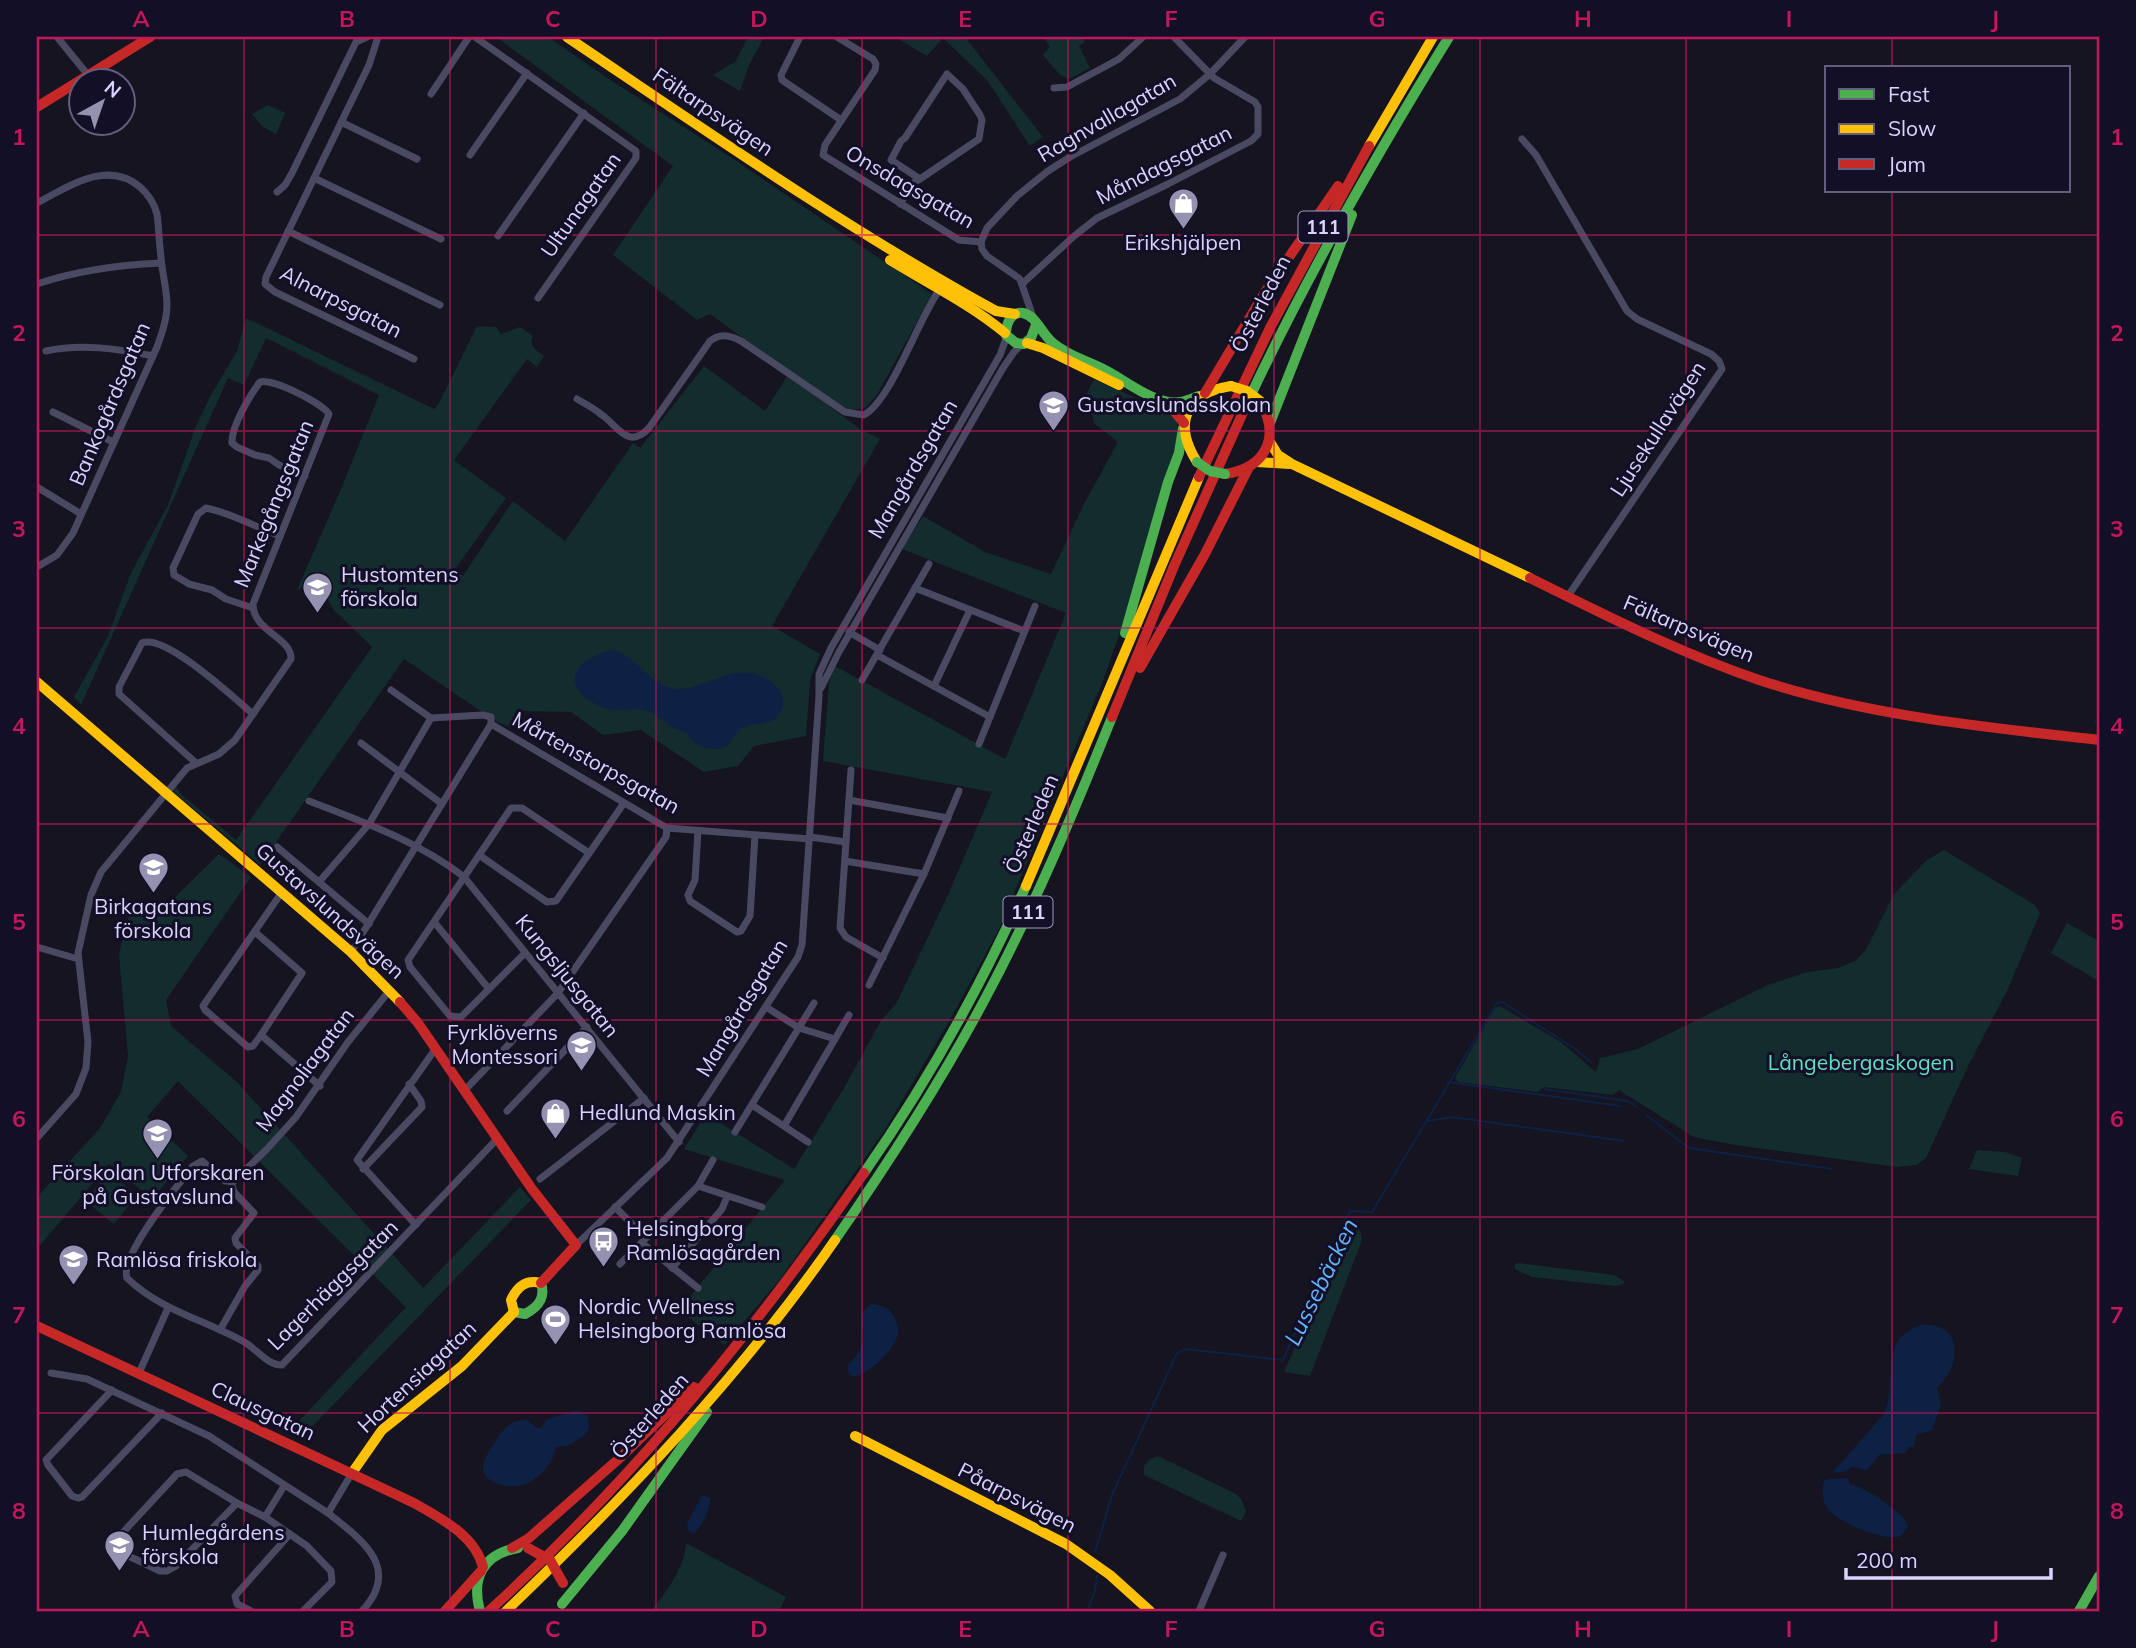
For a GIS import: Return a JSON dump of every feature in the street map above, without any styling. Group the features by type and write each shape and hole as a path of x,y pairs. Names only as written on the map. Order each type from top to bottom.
{"main road":[{"path":"103,66 150,37"},
{"name":"Fältarpsvägen","path":"567,37 837,220 902,268 977,310 1006,335"},
{"name":"Österleden","path":"489,1611 561,1542 677,1419 765,1309 852,1192 922,1087 970,1000 1025,890 1189,500 1274,316 1373,138 1433,37"},
{"name":"Österleden","path":"506,1611 604,1516 744,1359 834,1243 896,1150 968,1031 1055,854 1201,504 1258,378 1307,281 1363,180 1449,37"},
{"path":"37,107 66,89"},
{"path":"1114,717 1253,466 1269,442 1270,423 1343,234 1399,118"},
{"path":"1109,691 1168,482 1179,453 1187,413 1202,394 1272,281 1373,138"},
{"name":"Fältarpsvägen","path":"837,220 957,291 996,311 1016,313"},
{"path":"1253,466 1225,474 1210,471 1197,462 1184,441 1183,425 1179,416 1166,407 1043,348 1006,335 1007,324 1016,313 1027,314 1054,344 1168,402 1177,402 1216,388 1231,386 1247,391 1260,401 1270,423"},
{"path":"1024,343 1033,336 1035,323"},
{"name":"Fältarpsvägen","path":"1269,442 1278,455 1292,464 1679,649 1762,680 1916,718 2099,740"},
{"name":"Fältarpsvägen","path":"1253,466 1292,464"},
{"name":"Gustavslundsvägen","path":"37,682 351,952 390,990 418,1023 545,1207 576,1245"},
{"name":"Hortensiagatan","path":"541,1283 576,1245"},
{"name":"Hortensiagatan","path":"514,1312 511,1300 521,1285 533,1281 541,1283"},
{"name":"Hortensiagatan","path":"514,1312 525,1314 537,1306 544,1295 541,1283"},
{"name":"Hortensiagatan","path":"352,1474 382,1430 452,1375 514,1312"},
{"name":"Clausgatan","path":"37,1326 425,1510 468,1540 484,1547 528,1548 538,1551 557,1568 563,1583 560,1608"},
{"path":"445,1611 496,1554 529,1538 622,1457 727,1355"},
{"path":"560,1608 622,1531 744,1359"},
{"name":"Påarpsvägen","path":"855,1436 884,1454 1066,1543 1098,1565 1150,1611"},
{"name":"Clausgatan","path":"468,1540 481,1554 482,1569"},
{"path":"480,1611 476,1594 482,1569"},
{"path":"2079,1611 2099,1576"}],"street":[{"path":"57,37 81,66"},
{"path":"277,192 292,173 356,42 366,37"},
{"name":"Alnarpsgatan","path":"377,37 369,65 266,277 267,287 414,359"},
{"path":"430,94 469,37"},
{"name":"Ultunagatan","path":"475,37 634,148 637,156 538,298"},
{"name":"Onsdagsgatan","path":"800,37 781,75 782,80 841,120"},
{"name":"Onsdagsgatan","path":"837,37 873,59 876,64 875,70 823,150 823,156 960,240 981,242"},
{"path":"1054,89 1067,87 1119,59 1143,37"},
{"path":"1174,37 1210,74"},
{"name":"Ragnvallagatan","path":"981,242 987,228 998,215 1048,171 1164,108 1210,74 1245,37"},
{"path":"470,155 527,73"},
{"path":"900,204 914,183 920,179 979,139 982,120 980,115 963,89 947,74 891,160 920,179"},
{"name":"Måndagsgatan","path":"1024,288 1073,237 1097,218 1256,137 1259,132 1256,103 1210,74"},
{"path":"498,236 584,113"},
{"path":"341,122 417,159"},
{"name":"Ljusekullavägen","path":"1522,139 1536,155 1628,311 1637,319 1714,356 1721,369 1567,596"},
{"name":"Bankogårdsgatan","path":"37,203 77,182 99,175 113,174 128,178 147,193 157,213 167,305 164,326 153,356 81,514 62,549 52,559 37,567"},
{"path":"314,178 441,239"},
{"name":"Alnarpsgatan","path":"288,232 440,305"},
{"path":"981,242 984,254 1016,275 1024,288 1035,323"},
{"path":"37,284 107,266 161,262"},
{"path":"577,399 603,415 624,435 639,436 649,428 710,341 726,335 741,341 845,412 866,414 876,404 897,371 939,290 946,288 957,291"},
{"path":"1016,313 1024,288"},
{"name":"Mangårdsgatan","path":"576,1245 667,1158 680,1142 798,957 802,945 810,838 819,674 842,628 1000,355 1006,335"},
{"name":"Mangårdsgatan","path":"819,696 824,679 850,633 1012,355 1024,343"},
{"path":"46,351 94,347 153,356"},
{"name":"Markegångsgatan","path":"38,1135 76,1094 86,1069 88,1042 78,959 88,907 96,883 112,857 187,768 226,750 288,667 292,654 257,620 253,608 280,537 305,476 329,415 322,406 271,381 262,381 250,397 232,441 237,447 255,456 269,458 305,476"},
{"path":"53,412 113,442"},
{"path":"37,487 81,514"},
{"path":"253,608 226,599 209,588 180,580 174,575 173,568 198,514 205,508 242,518 253,526 280,537"},
{"path":"862,680 929,564"},
{"path":"915,588 1024,632"},
{"path":"979,744 1035,606"},
{"path":"934,686 970,610"},
{"path":"842,628 934,686 990,717"},
{"path":"195,762 119,694 120,685 142,643 151,641 190,661 253,715"},
{"path":"391,690 431,718 483,715 491,721"},
{"path":"319,882 369,824 431,718"},
{"name":"Mårtenstorpsgatan","path":"351,952 491,721 667,828 846,842"},
{"path":"361,743 442,804"},
{"path":"851,770 841,928 846,937 883,958"},
{"path":"869,985 924,874 959,791"},
{"path":"849,800 948,818"},
{"name":"Kungsljusgatan","path":"309,801 416,845 464,877 680,1142"},
{"path":"479,855 552,903 624,803"},
{"path":"525,953 461,1017 450,1016 410,967 408,960 511,808 517,807 589,853"},
{"path":"465,1090 558,993 666,837 667,828"},
{"path":"698,831 695,880 688,895 690,901 737,932 741,931 750,916 755,835"},
{"path":"277,847 369,923"},
{"path":"845,861 924,874"},
{"path":"255,932 301,971 302,975 253,1046 248,1047 203,1006 282,892"},
{"path":"435,922 489,989"},
{"path":"37,947 78,959"},
{"name":"Magnoliagatan","path":"231,1182 279,1136 320,1086 348,1042 390,990"},
{"path":"735,1132 814,1003"},
{"path":"766,1007 799,1028 835,1038"},
{"path":"784,1126 849,1015"},
{"path":"507,1111 587,1027"},
{"path":"261,1035 320,1086"},
{"path":"416,1225 357,1162 358,1156 436,1048"},
{"path":"363,1169 422,1107 409,1084"},
{"path":"540,1179 644,1098"},
{"path":"752,1105 808,1142"},
{"name":"Lagerhäggsgatan","path":"169,1308 220,1330 248,1345 276,1365 285,1364 498,1138"},
{"path":"620,1264 698,1186 713,1160"},
{"path":"139,1373 169,1308 127,1278 125,1269 166,1200 197,1163 204,1163 225,1181 231,1182 234,1192 254,1213 236,1238 236,1243 258,1266 258,1270 245,1286 220,1330"},
{"path":"698,1186 762,1207"},
{"path":"672,1268 722,1209 727,1197"},
{"path":"615,1207 672,1268 698,1287"},
{"path":"51,1373 77,1376 209,1436 328,1513 365,1545 377,1563 378,1587 372,1600 362,1611"},
{"path":"112,1390 46,1460 72,1496 82,1497 162,1413"},
{"path":"237,1503 176,1566 167,1571 160,1571 113,1546 177,1474 186,1472 265,1517 307,1546 329,1568 332,1582 303,1611"},
{"path":"328,1513 352,1474"},
{"path":"265,1517 284,1486"},
{"path":"251,1611 237,1604 234,1596 290,1534"},
{"path":"1199,1611 1223,1555"}],"green space":[{"path":"496,37 548,37 932,294 877,395 865,408 849,410 790,372 710,314 697,320 613,255 673,166"},
{"path":"748,37 764,37 749,65 740,91 713,75 736,61"},
{"path":"895,37 965,37 1043,137 1030,146 987,80 943,38 927,56"},
{"path":"1043,37 1081,37 1085,42 1079,46 1090,68 1069,79 1060,75 1043,55 1050,47"},
{"path":"268,105 285,113 276,134 263,127 252,114"},
{"path":"246,318 434,409 477,326 496,327 501,334 520,327 533,336 532,345 544,356 537,367 527,359 454,460 506,498 455,569 463,576 513,501 565,541 633,443 640,448 704,366 765,411 788,375 860,429 880,439 772,626 820,654 810,680 806,736 754,746 738,766 704,772 641,730 603,735 571,712 522,711 510,727 497,722 404,659 260,865 174,792 174,789 176,786 181,794 236,840 372,647 334,610 316,582 297,590 379,395 266,338 244,385 228,378 81,705 74,697 108,636 131,573 168,505 196,426 237,351"},
{"path":"1094,379 1173,415 1177,421 1178,443 1103,681 998,931 951,1018 884,1131 781,1278 724,1345 679,1310 785,1180 684,1149 706,1114 794,1169 844,1088 882,1019 896,1004 947,897 992,792 823,761 829,682 835,666 1005,759 1066,613 902,549 923,516 985,552 1051,574 1084,504 1118,442 1094,423 1087,393"},
{"name":"Långebergaskogen","path":"1944,850 2035,905 2040,913 2007,991 1969,1064 1926,1158 1917,1165 1897,1167 1694,1137 1619,1090 1613,1095 1544,1087 1538,1092 1458,1082 1455,1078 1495,1008 1500,1006 1561,1042 1596,1072 1600,1058 1638,1049 1768,985 1807,972 1838,968 1855,961 1866,950 1894,894 1927,860"},
{"path":"219,854 251,877 166,1000 171,1026 237,1082 423,1288 520,1187 531,1200 308,1431 297,1423 406,1307 178,1081 147,1117 188,1156 152,1199 109,1164 37,1249 37,1197 100,1128 121,1092 128,1056 119,953 131,908 153,919"},
{"path":"2067,923 2099,941 2099,981 2051,953"},
{"path":"1977,1150 2005,1152 2022,1158 2018,1176 1969,1169"},
{"path":"108,1172 137,1195 114,1224 85,1201"},
{"path":"1356,1225 1362,1240 1310,1376 1284,1372 1343,1238 1350,1228"},
{"path":"1515,1264 1614,1275 1625,1282 1616,1286 1532,1277 1515,1269"},
{"path":"1158,1456 1236,1494 1246,1511 1241,1521 1144,1475 1144,1466 1150,1459"},
{"path":"686,1543 786,1597 779,1611 651,1611 678,1570"}],"water":[{"path":"614,650 660,683 678,689 690,688 736,673 759,675 780,691 782,709 772,720 740,729 727,746 717,749 704,748 683,731 675,729 646,710 611,710 590,701 580,692 575,684 575,675 580,667 600,654"},
{"path":"871,1304 883,1306 892,1313 897,1323 898,1335 880,1361 853,1377 847,1366 860,1351 863,1341 861,1314"},
{"path":"1921,1325 1935,1326 1945,1331 1952,1338 1954,1348 1951,1369 1937,1388 1941,1405 1932,1430 1916,1435 1914,1446 1909,1447 1905,1453 1879,1455 1867,1470 1852,1467 1843,1472 1833,1472 1884,1414 1890,1389 1893,1351 1907,1332"},
{"path":"577,1410 588,1416 589,1429 585,1435 568,1446 555,1447 548,1466 532,1481 520,1486 510,1486 493,1481 485,1474 483,1465 486,1457 509,1425 527,1420 541,1428 547,1419"},
{"path":"1848,1478 1850,1484 1874,1495 1906,1521 1908,1526 1902,1535 1889,1537 1870,1533 1832,1514 1824,1502 1824,1481"},
{"path":"702,1495 710,1498 709,1507 694,1534 688,1530 687,1524"}],"waterway":[{"path":"2095,722 2099,718"},
{"name":"Lussebäcken","path":"1095,1552 1112,1495 1177,1353 1186,1349 1283,1360 1350,1211 1372,1212 1497,1003 1502,1002 1574,1048 1591,1062"},
{"path":"1448,1082 1620,1106"},
{"path":"1544,1089 1628,1101 1637,1107"},
{"path":"1646,1115 1689,1148 1832,1169"},
{"path":"1427,1121 1452,1117 1624,1141"},
{"name":"Lussebäcken","path":"1087,1611 1095,1591 1097,1576"}],"traffic: fast":[{"path":"1249,399 1344,215 1449,37"},
{"path":"1270,423 1352,215"},
{"path":"1036,325 1031,338 1024,344 1016,343 1006,335 1012,316 1023,313 1032,318 1059,348 1151,396 1168,402 1199,396"},
{"path":"1125,633 1168,482 1179,453 1183,428"},
{"path":"1197,462 1210,471 1225,474"},
{"path":"835,1240 914,1121 986,997 1053,859 1112,717"},
{"path":"864,1173 910,1104 952,1033 1026,886"},
{"path":"514,1312 525,1314 537,1305 542,1298 541,1283"},
{"path":"562,1604 622,1531 707,1412"},
{"path":"480,1611 477,1588 482,1569 496,1556 518,1548"},
{"path":"2079,1611 2099,1576"}],"traffic: slow":[{"path":"567,37 778,179 886,247 996,311 1015,314"},
{"path":"1369,146 1433,37"},
{"path":"890,260 964,303 1005,333"},
{"path":"1027,343 1119,385"},
{"path":"1197,462 1186,435 1188,412 1203,395 1231,386"},
{"path":"1231,386 1247,391 1260,401"},
{"path":"1270,442 1278,455 1292,464 1530,578"},
{"path":"1257,462 1289,464"},
{"path":"1026,886 1199,477"},
{"path":"37,682 351,952 400,1002"},
{"path":"506,1611 680,1434 761,1339 835,1240"},
{"path":"514,1312 511,1300 516,1291 526,1283 541,1283"},
{"path":"352,1473 382,1430 462,1366 514,1312"},
{"path":"855,1436 1066,1544 1110,1575 1150,1611"}],"traffic: jam":[{"path":"37,107 150,37"},
{"path":"1199,477 1271,326 1369,146"},
{"path":"1205,393 1265,292 1338,186"},
{"path":"1112,717 1174,566 1249,399"},
{"path":"1225,474 1251,465 1266,449 1269,427 1260,401"},
{"path":"1159,404 1174,411 1184,423"},
{"path":"1140,668 1205,554 1248,469"},
{"path":"1530,578 1700,658 1800,692 1927,719 2099,740"},
{"path":"400,1002 418,1023 532,1189 576,1245 541,1283"},
{"path":"489,1611 592,1510 689,1402 779,1290 864,1173"},
{"path":"37,1326 414,1503 445,1521 465,1537 479,1556 483,1567"},
{"path":"512,1548 529,1538 622,1456 694,1387"},
{"path":"528,1548 550,1560 563,1583"},
{"path":"445,1611 481,1571"}],"place":[{"name":"Erikshjälpen","path":"1183,230"},
{"name":"Gustavslundsskolan","path":"1054,432"},
{"name":"Hustomtens förskola","path":"318,614"},
{"name":"Birkagatans förskola","path":"153,894"},
{"name":"Fyrklöverns Montessori","path":"581,1072"},
{"name":"Hedlund Maskin","path":"556,1140"},
{"name":"Förskolan Utforskaren på Gustavslund","path":"158,1160"},
{"name":"Helsingborg Ramlösagården","path":"603,1268"},
{"name":"Ramlösa friskola","path":"73,1287"},
{"name":"Nordic Wellness Helsingborg Ramlösa","path":"555,1346"},
{"name":"Humlegårdens förskola","path":"119,1572"}]}
